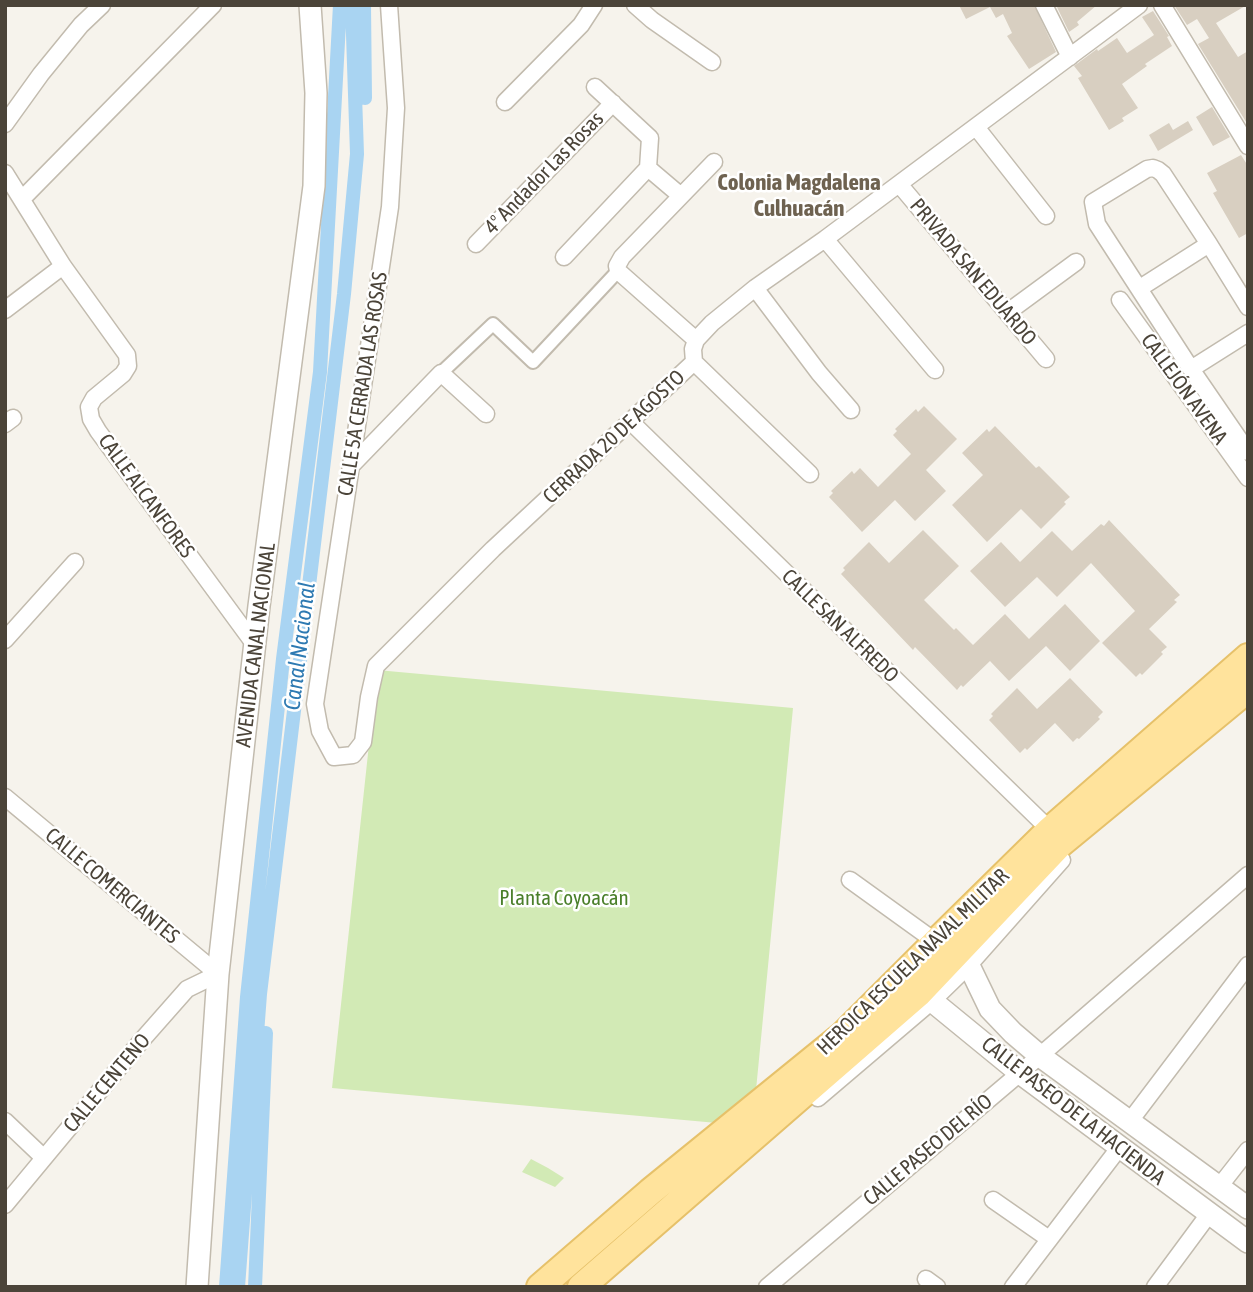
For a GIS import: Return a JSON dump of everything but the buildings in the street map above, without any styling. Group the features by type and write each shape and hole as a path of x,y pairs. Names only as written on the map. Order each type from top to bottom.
{"main road":[{"name":"HEROICA ESCUELA NAVAL MILITAR","path":"955,952 1050,830 1248,657"},
{"name":"HEROICA ESCUELA NAVAL MILITAR","path":"581,1287 916,992 1060,844 1248,689"},
{"name":"HEROICA ESCUELA NAVAL MILITAR","path":"540,1287 650,1192 842,1036 916,992"}],"street":[{"path":"5,124 57,54 102,5"},
{"path":"22,199 213,5"},
{"name":"AVENIDA CANAL NACIONAL","path":"197,1287 218,974 255,645 314,186 316,93 310,5"},
{"name":"CALLE 5A CERRADA LAS ROSAS","path":"334,757 320,731 315,705 390,207 396,108 389,5"},
{"path":"505,102 581,25 594,5"},
{"path":"635,5 712,62"},
{"path":"1044,5 1070,57"},
{"path":"620,264 696,340 712,323 755,288 1139,5"},
{"path":"1161,5 1248,146"},
{"path":"564,257 648,168 650,138 595,87"},
{"name":"4º Andador Las Rosas","path":"475,244 613,103"},
{"path":"976,127 1046,216"},
{"path":"351,466 441,373 493,324 533,362 681,195 714,162"},
{"path":"648,168 681,195"},
{"path":"1245,442 1191,369 1097,224 1093,202 1147,169 1158,170 1248,307"},
{"name":"CALLE ALCANFORES","path":"5,173 64,266 127,355 128,366 122,374 94,398 89,407 91,419 255,645"},
{"name":"PRIVADA SAN EDUARDO","path":"899,184 1046,359"},
{"path":"825,239 935,370"},
{"path":"1140,288 1209,244"},
{"path":"1008,312 1076,262"},
{"path":"5,310 64,266"},
{"path":"755,288 819,373 851,410"},
{"name":"CALLEJÓN AVENA","path":"1120,300 1248,478"},
{"path":"1191,369 1248,333"},
{"name":"CERRADA 20 DE AGOSTO","path":"334,757 353,755 362,742 376,667 493,549 694,362 693,349 696,340"},
{"path":"694,362 810,474"},
{"path":"441,373 486,414"},
{"name":"CALLE SAN ALFREDO","path":"630,421 1050,830"},
{"path":"5,640 75,562"},
{"name":"HEROICA ESCUELA NAVAL MILITAR","path":"595,1287 916,992 955,952 1070,851 1248,703"},
{"name":"CALLE COMERCIANTES","path":"5,797 218,974"},
{"name":"CALLE PASEO DEL RÍO","path":"767,1287 1040,1056 1248,875"},
{"path":"850,880 955,952"},
{"name":"CALLE PASEO DE LA HACIENDA","path":"955,952 990,1010 1013,1033 1248,1211"},
{"path":"1130,1122 1248,965"},
{"name":"CALLE CENTENO","path":"5,1205 187,989 218,974"},
{"name":"CALLE PASEO DE LA HACIENDA","path":"916,992 980,1038 1020,1073 1119,1148 1241,1237"},
{"path":"5,1121 44,1158"},
{"path":"1013,1287 1119,1148"},
{"path":"1219,1187 1248,1150"},
{"path":"1182,1194 1198,1172"},
{"path":"993,1200 1049,1239"},
{"path":"1241,1237 1248,1211"},
{"path":"1155,1287 1209,1214"}],"green space":[{"name":"Planta Coyoacán","path":"377,670 793,708 756,1090 717,1123 332,1088"},
{"path":"531,1159 564,1178 555,1187 522,1172"}],"waterway":[{"name":"Canal Nacional","path":"226,1287 247,997 283,659 320,372 340,5"},
{"name":"Canal Nacional","path":"238,1287 260,994 344,294 357,154 352,5"},
{"name":"Canal Nacional","path":"364,5 365,98"},
{"name":"Canal Nacional","path":"255,1287 266,1033"}],"district":[{"name":"Colonia Magdalena Culhuacán","path":"799,196"}]}
